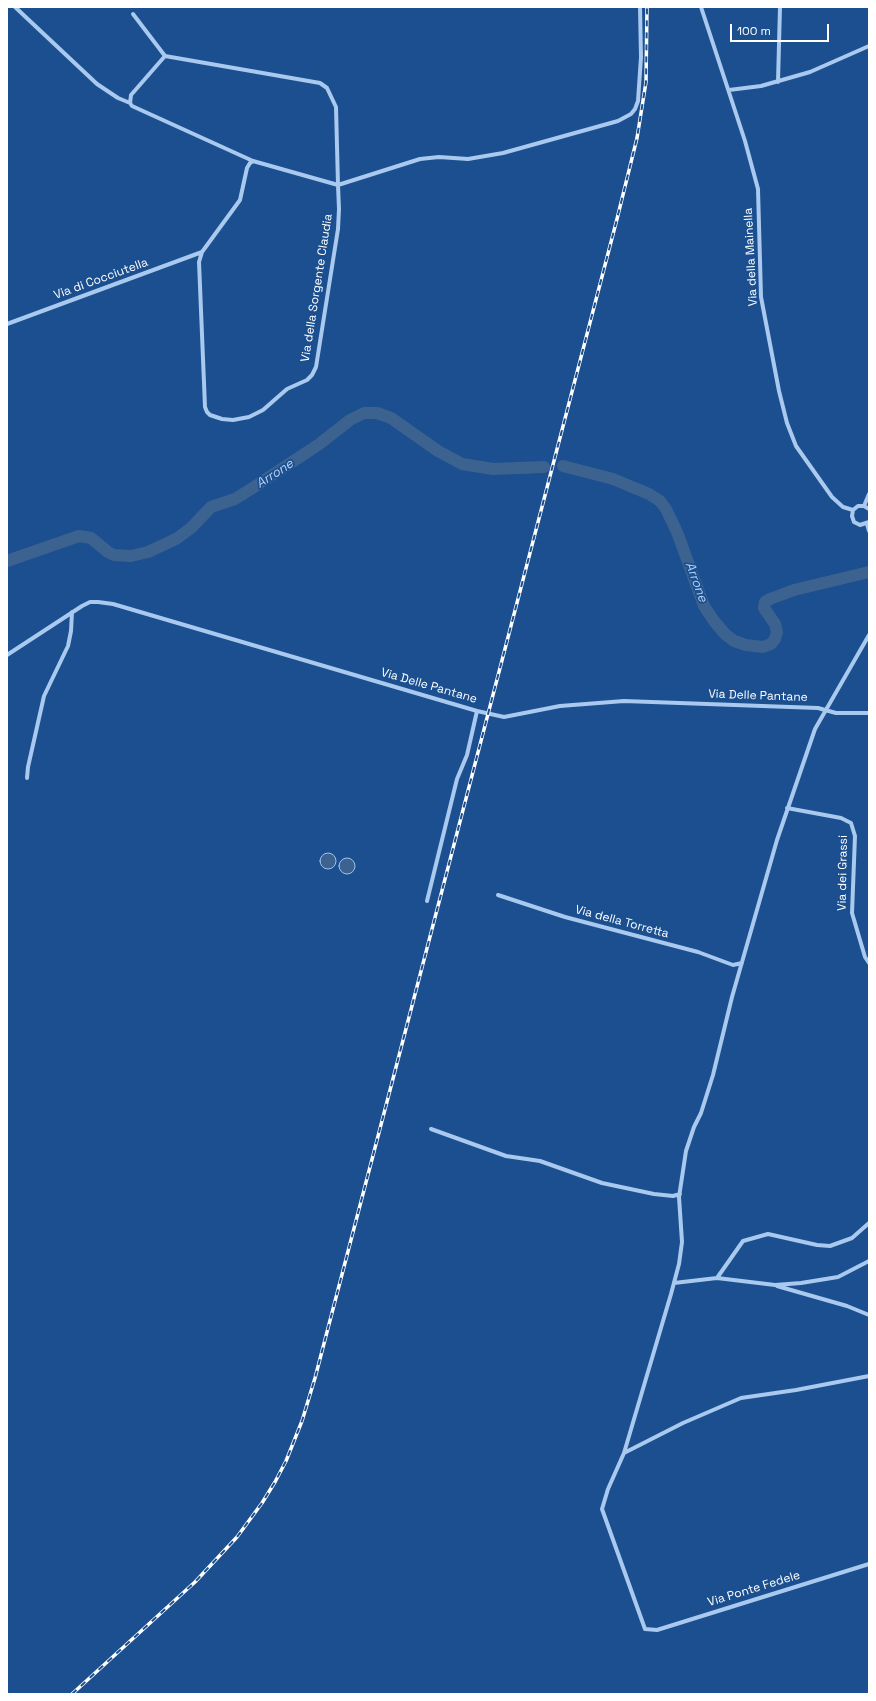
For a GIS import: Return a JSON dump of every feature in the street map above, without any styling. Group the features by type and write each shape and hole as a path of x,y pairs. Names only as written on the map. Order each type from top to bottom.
{"street":[{"path":"15,7 97,84 136,108 253,161 338,185 420,159 439,157 468,159 503,153 550,141 626,118 635,109 639,96 640,7"},
{"name":"Via della Mainella","path":"701,7 753,168 758,189 761,297 779,391 787,423 796,446 832,497 843,507 853,510"},
{"path":"778,82 780,7"},
{"path":"130,103 131,95 136,88 165,56 133,14"},
{"path":"728,90 778,82 810,72 869,46"},
{"name":"Via della Sorgente Claudia","path":"165,56 320,82 331,95 337,110 339,217 319,352 312,375 305,381 287,389 265,409 249,417 230,420 208,414 205,407 199,279 199,262 202,252"},
{"path":"202,252 240,200 247,168 253,161"},
{"name":"Via di Cocciutella","path":"7,324 202,252"},
{"path":"864,506 869,494"},
{"path":"869,509 864,506 858,506 853,510 852,516 854,522 860,525 868,523 869,531"},
{"name":"Via Delle Pantane","path":"7,655 72,612 90,602 113,604 477,711 502,717 509,717 560,706 624,701 827,710 836,712 869,712"},
{"path":"27,778 44,696 68,646 71,631 72,612"},
{"path":"624,1453 674,1283 682,1242 680,1194 686,1151 694,1127 701,1113 713,1076 742,963 777,840 815,729 869,634"},
{"path":"427,900 456,778 467,755 477,711"},
{"name":"Via dei Grassi","path":"787,808 841,818 851,823 855,836 852,913 865,957 869,963"},
{"name":"Via della Torretta","path":"498,895 565,917 698,952 733,965 742,963"},
{"path":"431,1129 506,1156 540,1161 602,1183 654,1194 673,1196 680,1194"},
{"path":"717,1278 744,1241 768,1234 817,1245 830,1246 852,1238 869,1223"},
{"path":"775,1285 838,1277 869,1261"},
{"path":"674,1283 717,1278 775,1285 847,1306 869,1315"},
{"path":"624,1453 683,1423 741,1398 796,1390 869,1376"},
{"name":"Via Ponte Fedele","path":"624,1453 608,1489 602,1509 645,1629 657,1630 869,1564"}],"water":[{"path":"328,853 335,858 336,861 331,868 328,869 321,864 320,861 325,854"},
{"path":"347,858 354,863 355,866 350,873 347,874 340,869 339,866 344,859"}],"waterway":[{"name":"Arrone","path":"7,561 79,536 91,538 114,555 131,556 148,552 176,539 191,528 211,507 235,499 318,445 350,420 364,413 377,413 391,418 438,451 462,464 493,469 544,467"},
{"name":"Arrone","path":"563,466 613,479 649,494 660,501 666,509 677,532 704,606 725,634 734,641 746,645 763,647 771,644 775,639 777,632 775,624 764,608 765,602 770,599 794,590 869,572"}],"railway":[{"path":"72,1694 195,1582 237,1537 262,1503 275,1482 286,1461 302,1421 315,1378 637,138 646,82 647,7"}]}
